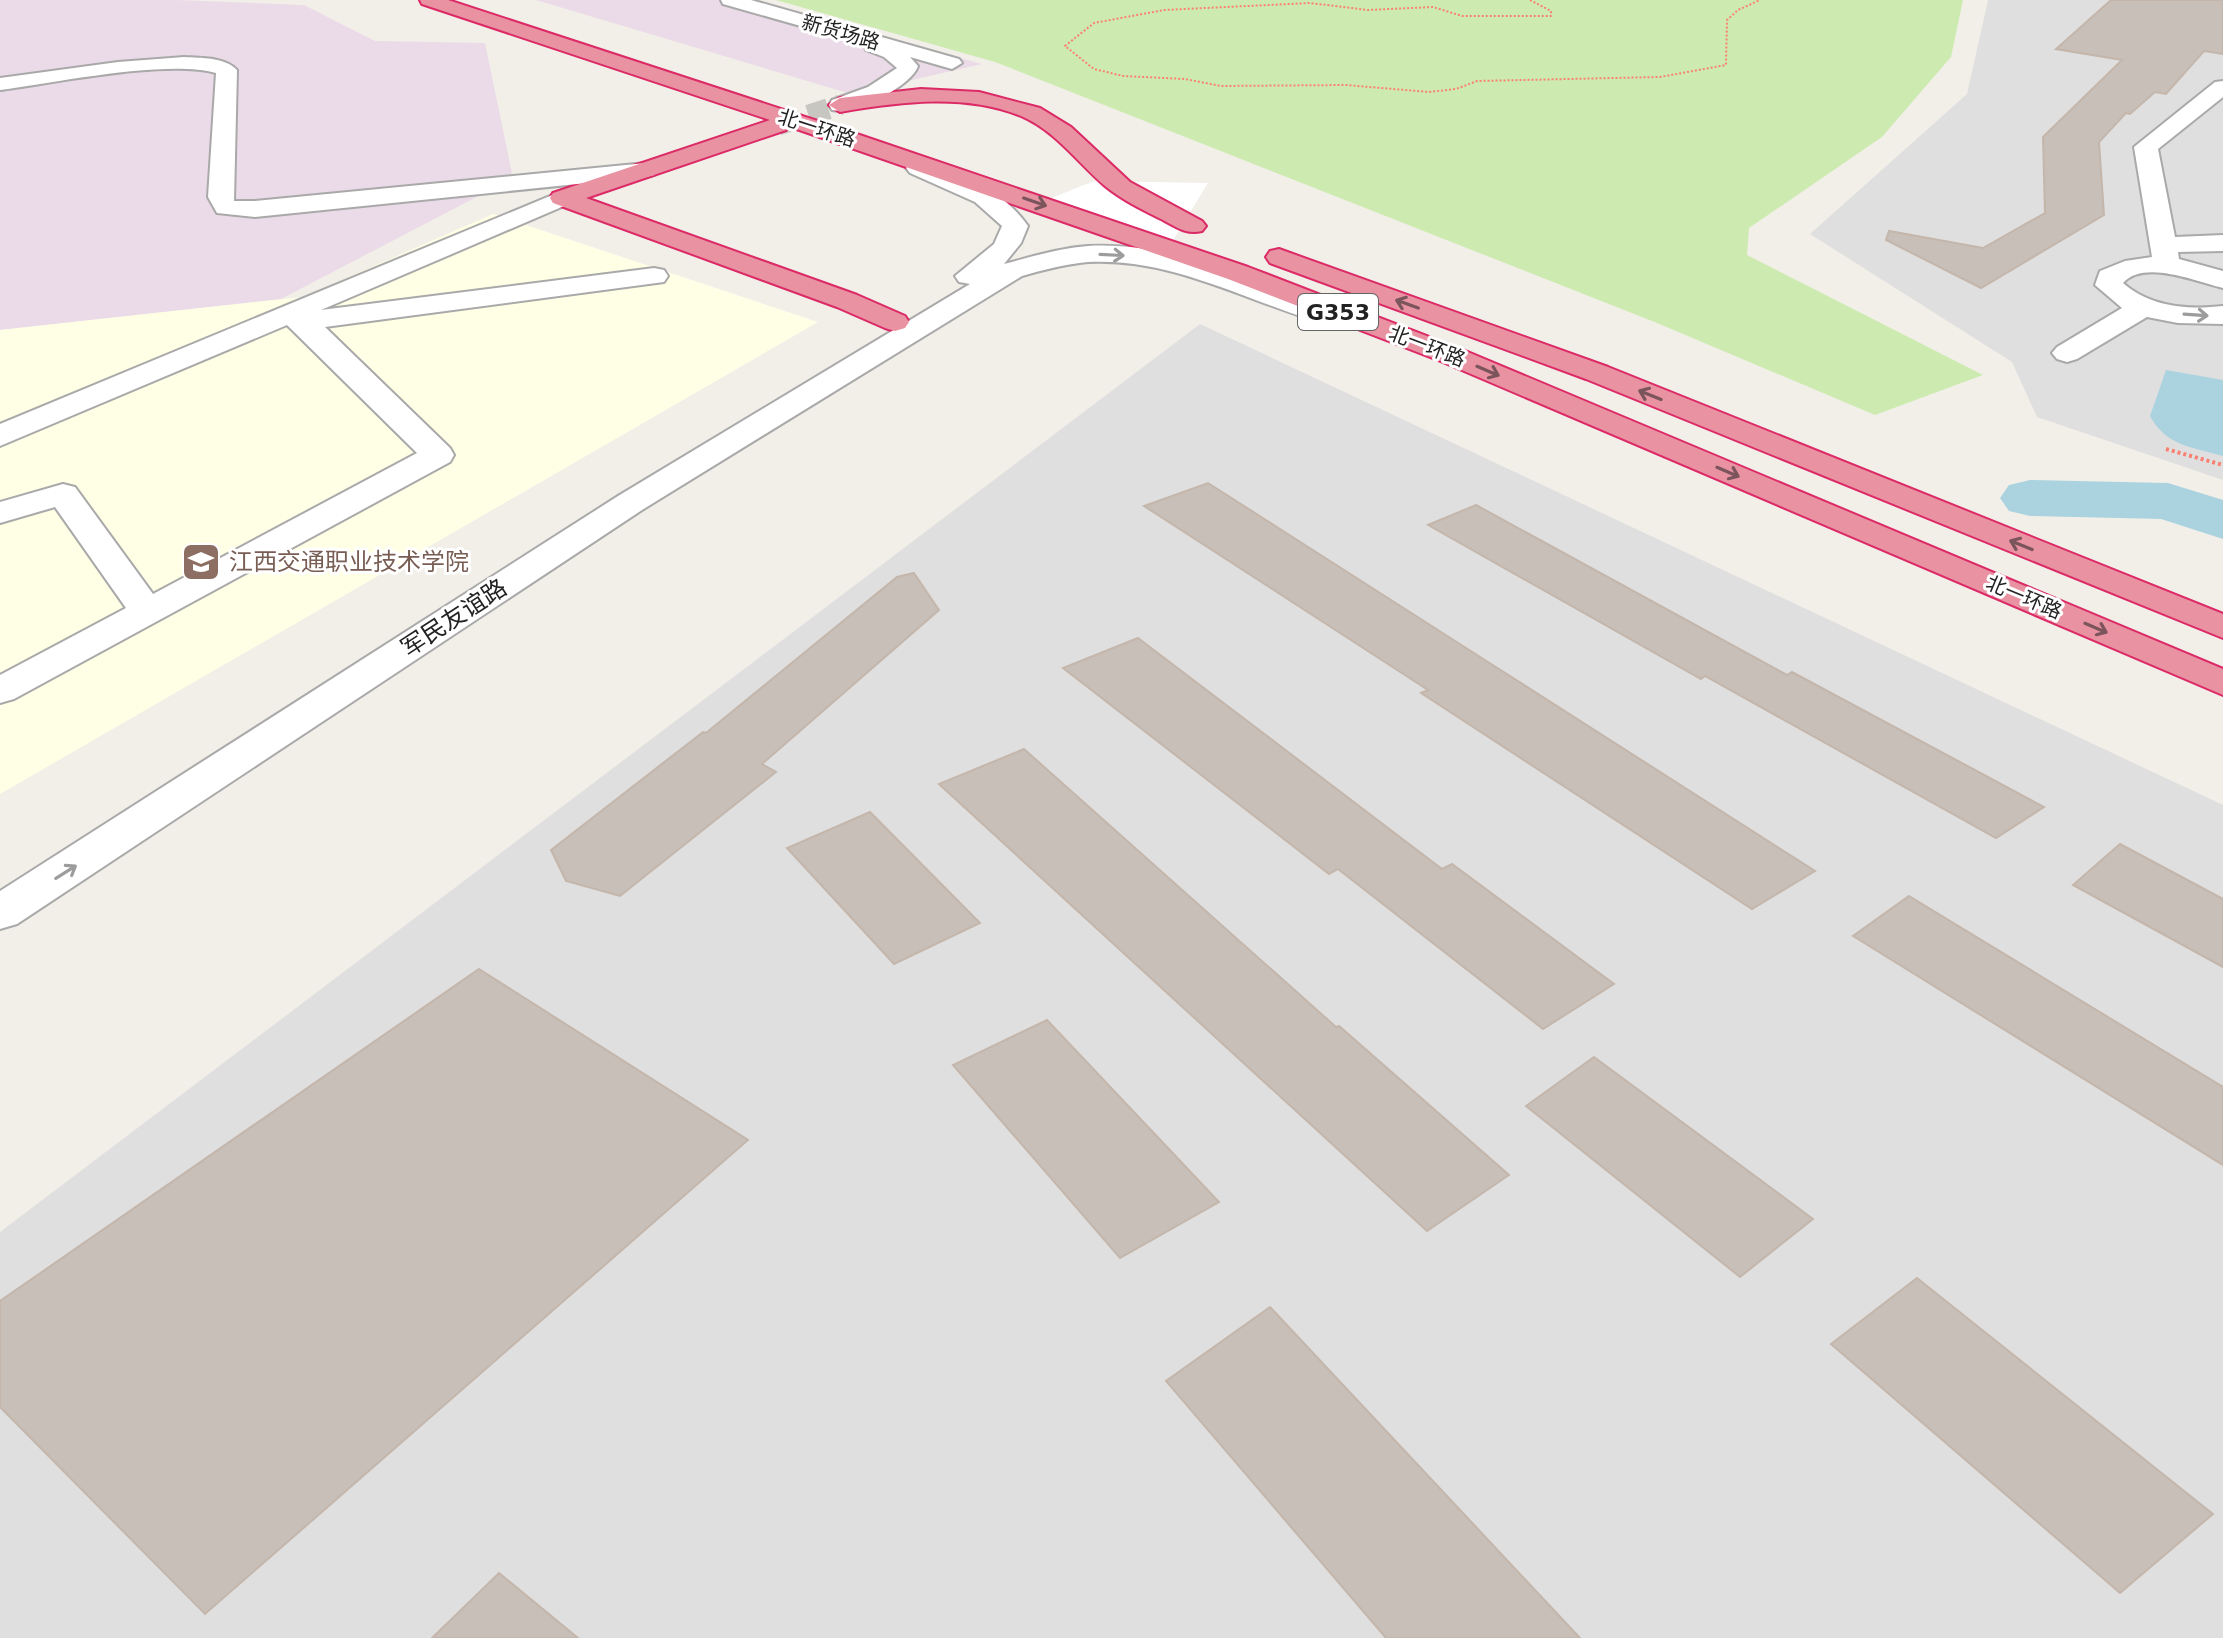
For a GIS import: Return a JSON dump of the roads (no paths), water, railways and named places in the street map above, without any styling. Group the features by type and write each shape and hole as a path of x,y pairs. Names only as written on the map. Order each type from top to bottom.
{"highway":[{"name":"北一环路","path":"429,0 837,120 1453,356 2223,683"},
{"name":"北一环路","path":"488,0 1223,237"},
{"path":"837,120 898,95 966,97 1028,112 1054,125 1115,182 1193,226"},
{"path":"562,198 778,125"},
{"path":"562,198 832,295 904,326"},
{"name":"北一环路","path":"1253,248 1597,373 2223,627"}],"street":[{"name":"新货场路","path":"730,0 952,63"},
{"path":"806,22 891,53 908,66 906,72 837,120 984,195 1007,213 1015,226 1011,241 992,262 904,326"},
{"path":"0,86 166,65 219,66 227,70 220,197 226,208 255,209 646,170"},
{"path":"0,86 163,69 211,72 199,209"},
{"path":"2166,256 2146,147 2223,87"},
{"path":"330,225 562,198"},
{"path":"0,436 562,198"},
{"path":"2223,243 2126,268 2110,277 2109,285 2145,306 2194,316 2223,315"},
{"path":"904,326 1012,270 1052,259 1118,255 1170,264 1453,356"},
{"path":"2166,256 2223,280"},
{"path":"289,313 322,319 654,276"},
{"path":"2067,353 2145,306"},
{"path":"5,677 147,612 438,455 311,330 289,313"},
{"name":"军民友谊路","path":"0,881 604,498 904,326"},
{"name":"军民友谊路","path":"0,913 904,326"},
{"path":"0,513 63,494 147,612"}],"water":[{"path":"2166,370 2223,380 2223,456 2181,444 2156,426 2150,416"}],"waterway":[{"path":"2030,498 2168,501 2223,521"}],"tunnel":[{"path":"778,125 840,105"}],"place":[{"name":"江西交通职业技术学院","path":"201,562"}]}
